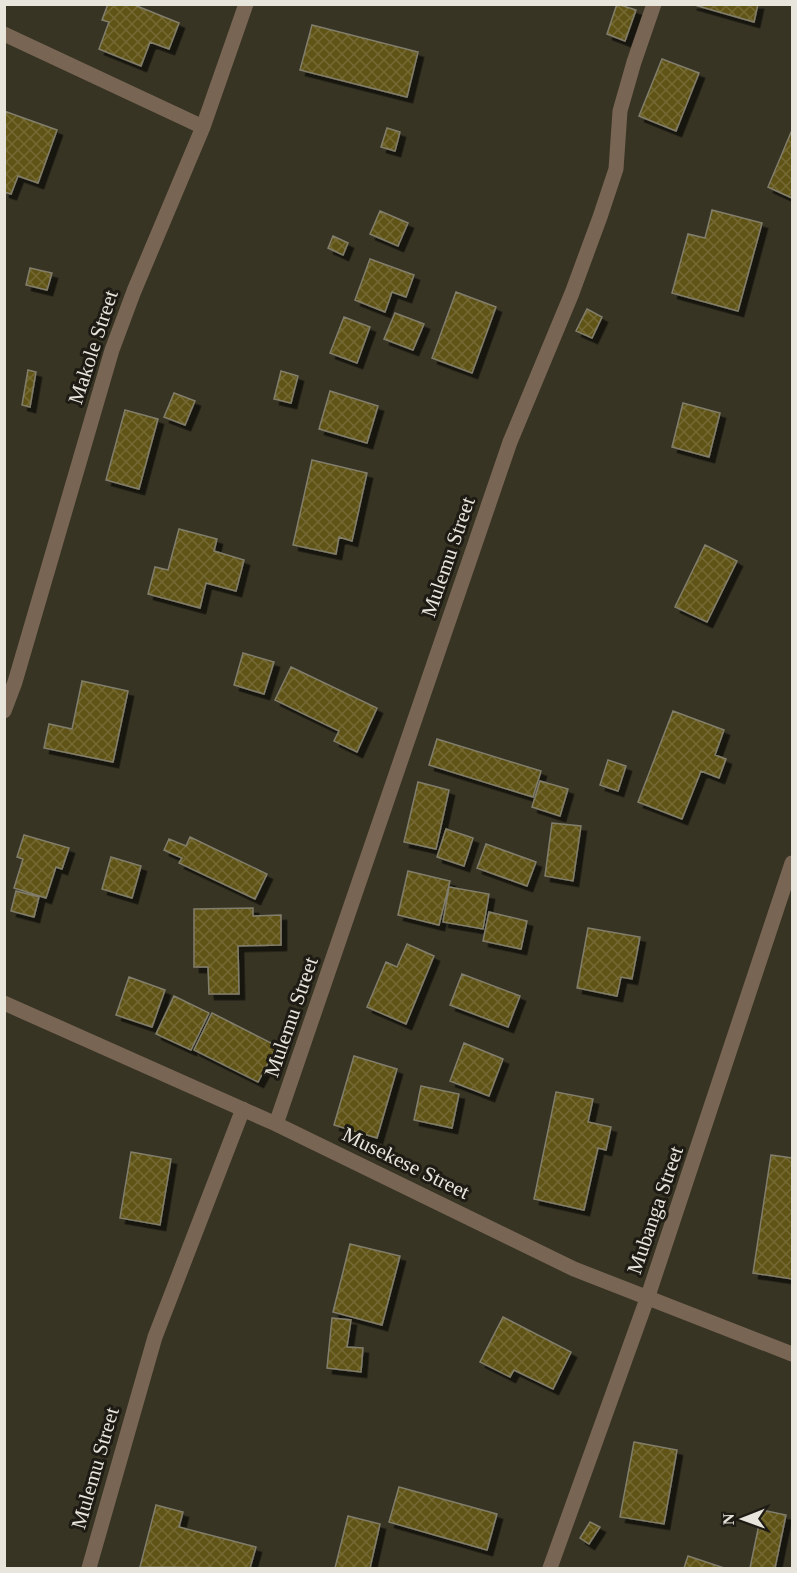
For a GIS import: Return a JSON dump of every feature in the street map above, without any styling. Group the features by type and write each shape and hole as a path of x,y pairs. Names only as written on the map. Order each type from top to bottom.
{"street":[{"name":"Makole Street","path":"4,711 18,671 112,350 134,291 203,127 246,4"},
{"name":"Mulemu Street","path":"276,1124 510,442 572,293 603,208 616,169 620,111 654,4"},
{"path":"4,34 203,127"},
{"name":"Mubanga Street","path":"550,1569 648,1296 792,862"},
{"name":"Musekese Street","path":"4,1003 276,1124 574,1269 792,1354"},
{"name":"Mulemu Street","path":"89,1569 155,1337 243,1109"}],"building":[{"path":"108,4 132,4 179,23 169,49 150,42 141,66 99,49 109,22 102,20"},
{"path":"617,4 636,10 625,41 607,34"},
{"path":"691,4 758,4 754,22"},
{"path":"312,25 418,52 407,97 300,70"},
{"path":"662,59 699,73 676,131 639,116"},
{"path":"4,111 57,130 38,183 18,176 11,194 4,192"},
{"path":"387,128 400,132 395,151 381,147"},
{"path":"792,130 792,198 768,187"},
{"path":"712,210 762,223 738,311 672,293 688,234 705,238"},
{"path":"380,211 408,223 398,246 370,234"},
{"path":"333,236 348,243 343,255 328,248"},
{"path":"370,259 414,275 406,297 392,292 385,312 355,300"},
{"path":"30,268 52,273 47,290 26,285"},
{"path":"456,292 496,307 472,373 432,358"},
{"path":"587,309 602,317 592,338 576,331"},
{"path":"395,313 424,324 413,350 384,339"},
{"path":"344,317 370,327 357,363 330,353"},
{"path":"28,370 36,372 30,407 22,405"},
{"path":"281,371 298,376 291,403 274,399"},
{"path":"330,391 378,406 367,443 319,429"},
{"path":"174,393 195,401 185,425 164,417"},
{"path":"683,403 720,413 709,457 672,447"},
{"path":"125,410 158,419 139,489 106,480"},
{"path":"312,460 367,473 352,541 339,537 336,554 293,545"},
{"path":"179,529 217,539 214,551 244,560 236,591 206,583 200,608 148,594 155,567 168,570"},
{"path":"705,545 737,561 707,622 675,607"},
{"path":"243,653 274,662 264,694 234,685"},
{"path":"291,667 377,708 357,752 334,741 339,731 275,700"},
{"path":"82,681 128,691 113,762 44,748 49,724 72,729"},
{"path":"673,711 724,730 715,755 726,759 719,778 701,771 682,819 638,802"},
{"path":"437,739 541,771 533,797 429,765"},
{"path":"608,760 626,766 618,791 600,785"},
{"path":"540,781 568,789 560,816 532,807"},
{"path":"418,782 449,790 436,849 404,842"},
{"path":"552,823 581,826 573,881 545,876"},
{"path":"446,829 473,838 464,866 437,857"},
{"path":"24,835 69,848 62,869 56,867 46,898 14,888 23,859 17,857"},
{"path":"190,837 267,874 255,899 179,863 182,858 164,850 169,839 186,846"},
{"path":"486,844 536,862 527,886 477,868"},
{"path":"111,857 141,866 132,898 102,889"},
{"path":"408,871 450,881 439,925 398,915"},
{"path":"449,887 489,894 483,929 443,922"},
{"path":"16,891 39,897 34,917 11,911"},
{"path":"253,908 253,916 281,915 281,945 238,946 239,994 209,994 208,967 194,967 194,909"},
{"path":"489,912 527,921 521,949 483,941"},
{"path":"588,928 640,937 632,979 621,977 617,996 577,988"},
{"path":"407,944 434,956 406,1024 367,1007 386,962 397,967"},
{"path":"462,974 520,996 508,1027 450,1005"},
{"path":"129,977 165,990 152,1027 116,1015"},
{"path":"174,996 209,1013 191,1050 156,1034"},
{"path":"212,1013 277,1046 258,1082 194,1050"},
{"path":"464,1043 503,1059 489,1096 450,1081"},
{"path":"354,1056 397,1069 377,1138 334,1125"},
{"path":"421,1086 459,1094 452,1128 414,1120"},
{"path":"556,1092 593,1099 588,1122 611,1127 606,1150 598,1148 584,1210 534,1199"},
{"path":"131,1152 171,1159 160,1225 120,1218"},
{"path":"771,1155 792,1158 792,1279 753,1273"},
{"path":"350,1244 400,1256 382,1325 333,1312"},
{"path":"503,1317 571,1352 553,1389 514,1370 510,1377 480,1362"},
{"path":"332,1318 351,1320 347,1347 363,1348 361,1372 327,1368"},
{"path":"634,1442 677,1450 664,1524 620,1517"},
{"path":"399,1487 497,1514 487,1550 389,1522"},
{"path":"156,1505 183,1512 179,1527 256,1547 250,1568 140,1567"},
{"path":"762,1510 786,1515 775,1568 750,1568"},
{"path":"348,1516 380,1524 370,1568 335,1568"},
{"path":"590,1522 600,1527 589,1544 580,1538"},
{"path":"688,1556 724,1568 684,1568"}]}
